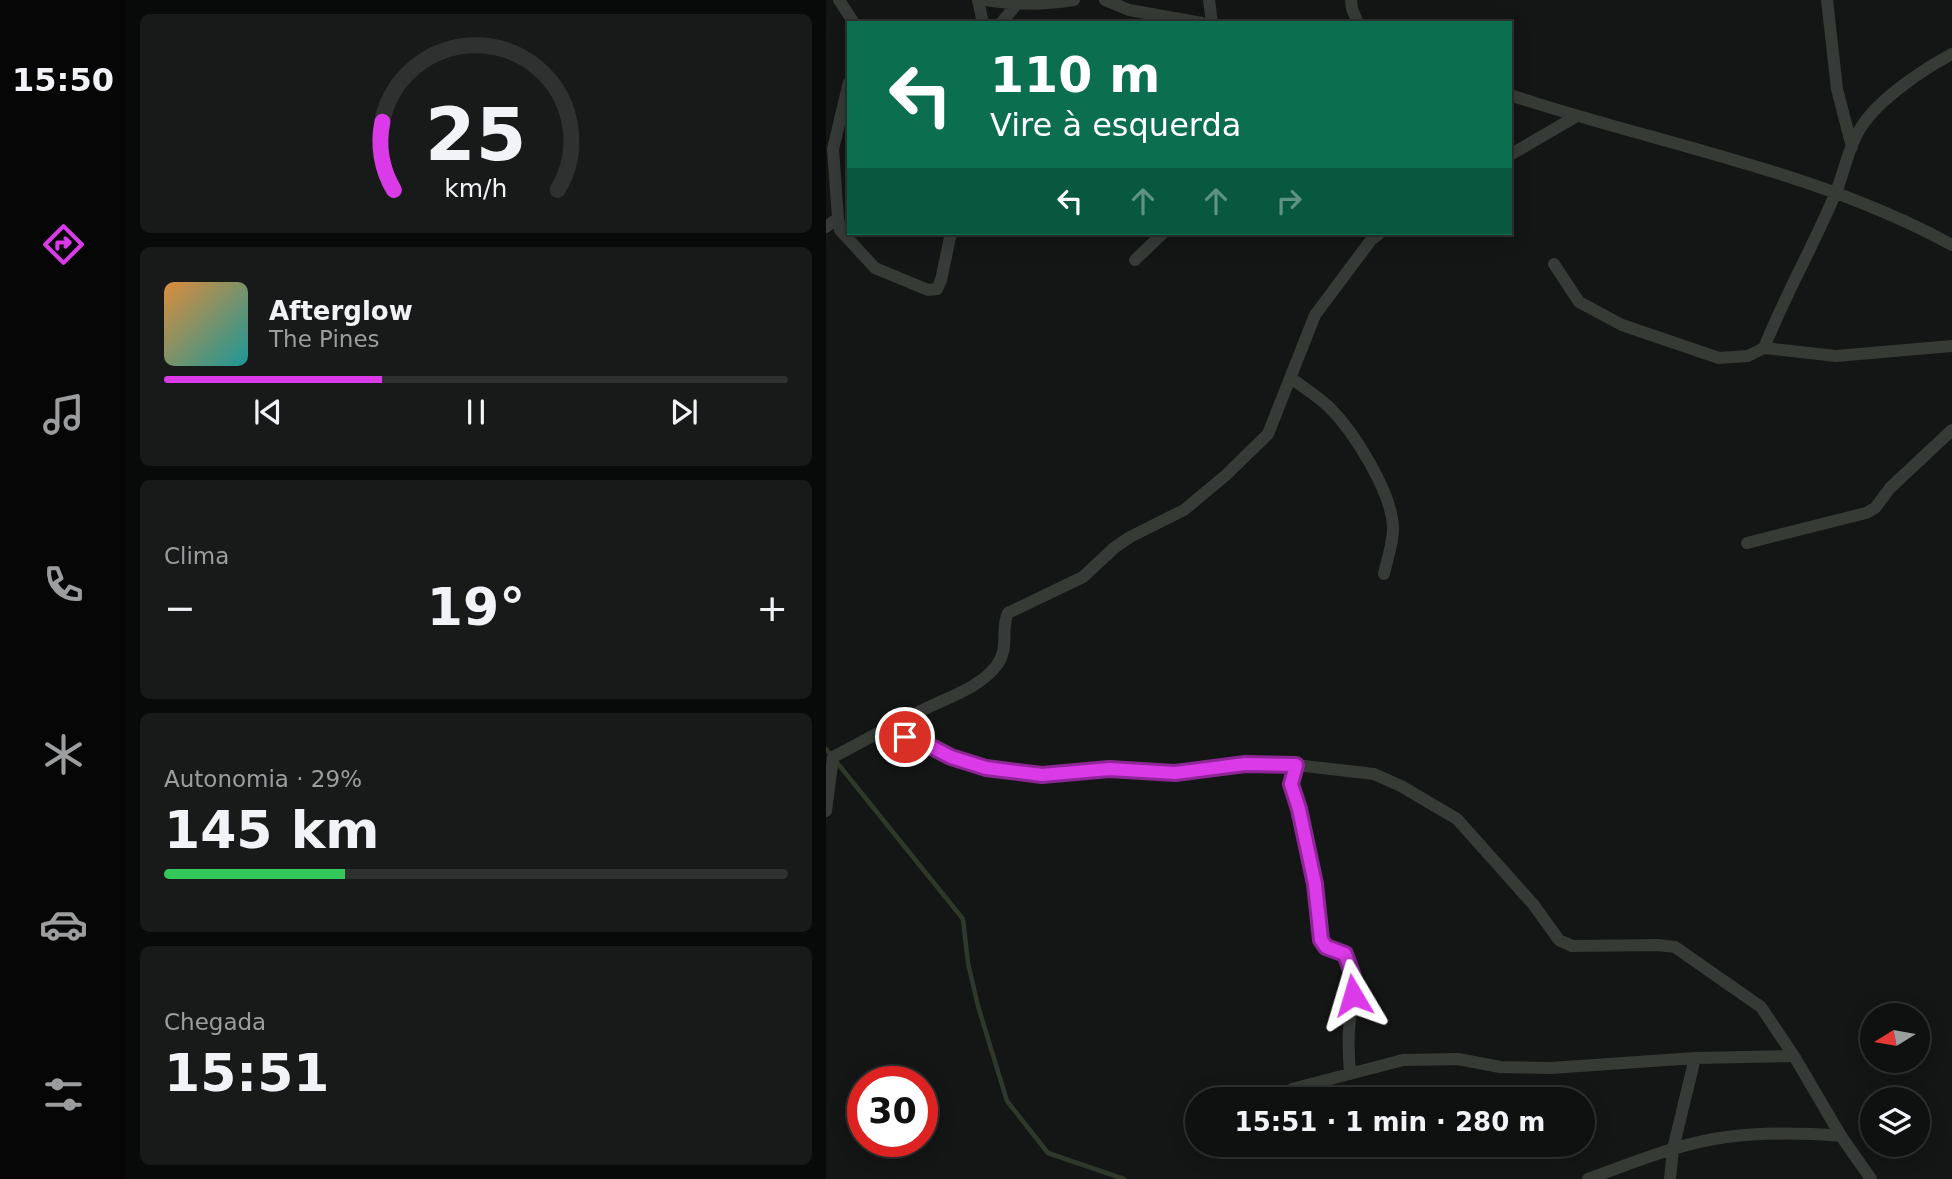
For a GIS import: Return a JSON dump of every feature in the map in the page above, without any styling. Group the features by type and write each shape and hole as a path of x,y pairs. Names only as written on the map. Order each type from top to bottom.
{"street":[{"path":"839,0 853,21"},
{"path":"978,0 983,21"},
{"path":"985,0 1016,5 1042,5 1074,0"},
{"path":"1105,0 1129,10 1191,21"},
{"path":"1209,0 1212,21"},
{"path":"1351,0 1357,21"},
{"path":"1827,0 1838,89 1852,147"},
{"path":"1003,21 1016,5"},
{"path":"1764,348 1836,192 1864,122 1890,97 1932,64 1952,54"},
{"path":"847,90 833,149 833,226 875,268 928,290 937,289 941,280 951,235"},
{"path":"1512,96 1575,117 1836,192 1952,245"},
{"path":"1512,154 1575,117"},
{"path":"1135,260 1161,235"},
{"path":"826,811 833,757 986,677 998,664 1006,638 1005,620 1008,613 1083,577 1130,537 1184,510 1269,434 1315,315 1377,235"},
{"path":"1554,264 1579,302 1622,325 1719,358 1748,356 1764,348 1836,356 1952,345"},
{"path":"1291,378 1329,407 1350,431 1370,464 1384,496 1393,529 1384,574"},
{"path":"1747,543 1866,513 1875,508 1890,488 1952,430"},
{"path":"920,711 918,727 924,743"},
{"path":"886,730 924,743 951,757 986,768 1042,775 1109,769 1175,773 1245,764 1296,765 1374,774 1401,786 1457,819 1533,904 1559,940 1572,946 1675,947 1760,1007 1871,1179"},
{"path":"1296,765 1291,784 1315,884 1322,944 1345,954 1352,973 1350,1074"},
{"path":"1297,1087 1404,1060 1458,1059 1500,1067 1551,1068 1695,1058 1794,1056"},
{"path":"1670,1179 1673,1149 1695,1058"},
{"path":"1588,1179 1673,1149 1726,1137 1787,1132 1841,1136"}],"waterway":[{"path":"826,749 963,919 968,963 978,1006 1007,1101 1048,1153 1124,1179"}],"route":[{"path":"905,737 951,757 986,768 1042,775 1109,769 1175,773 1245,764 1296,765 1291,784 1315,884 1321,940 1326,947 1345,954 1352,973 1353,995"}]}
